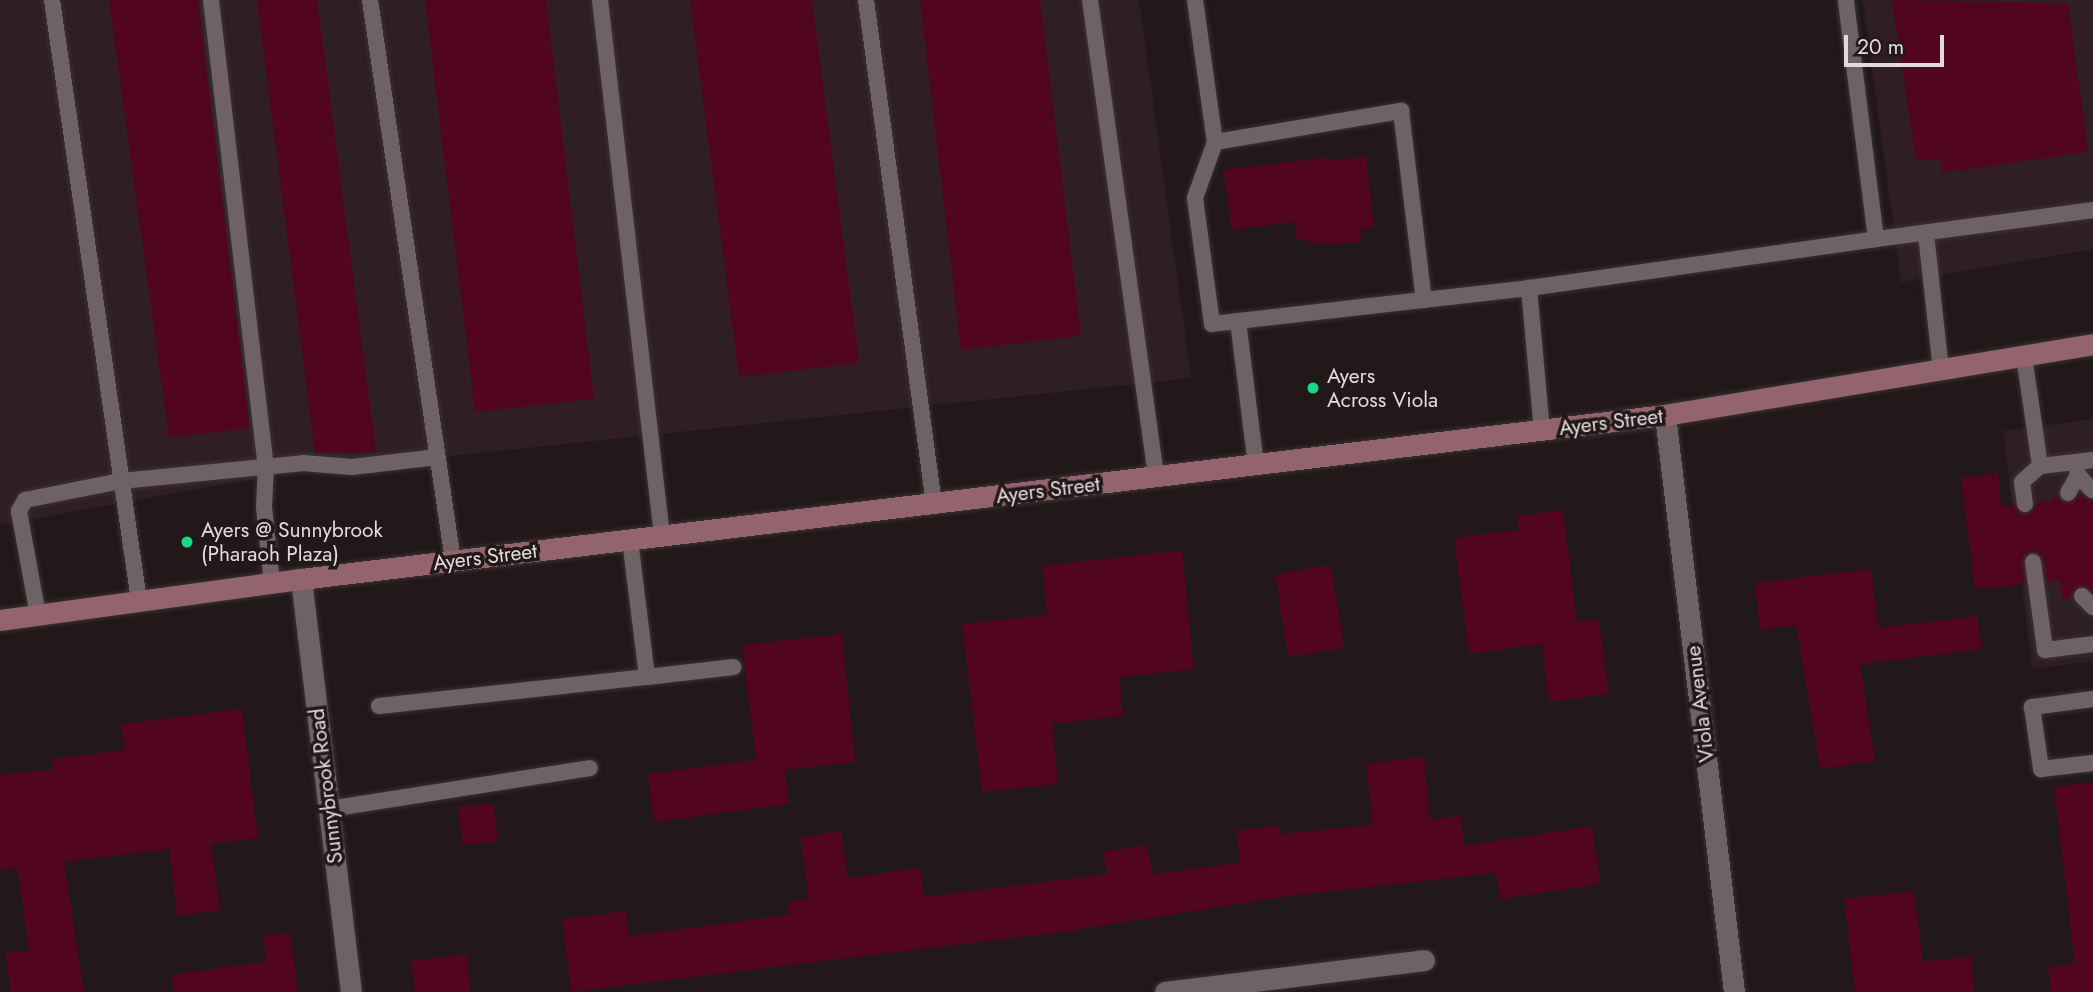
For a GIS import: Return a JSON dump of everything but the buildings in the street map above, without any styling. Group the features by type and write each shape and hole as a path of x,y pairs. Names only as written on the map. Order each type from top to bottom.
{"main road":[{"name":"Ayers Street","path":"0,620 301,579 1665,415 2093,344"}],"street":[{"name":"Viola Avenue","path":"1665,415 1734,992"},
{"name":"Sunnybrook Road","path":"301,579 351,992"},
{"path":"1165,992 1424,960"}],"lane":[{"path":"52,0 139,601"},
{"path":"211,0 266,466 264,506 272,583"},
{"path":"370,0 453,561"},
{"path":"600,0 662,536"},
{"path":"866,0 934,504"},
{"path":"1090,0 1156,477"},
{"path":"1195,0 1215,142 1195,198 1212,324 1529,288 2093,210"},
{"path":"1846,0 1876,239"},
{"path":"1215,142 1401,111 1424,300"},
{"path":"1926,234 1941,370"},
{"path":"1529,288 1542,431"},
{"path":"1238,321 1256,465"},
{"path":"2024,356 2040,466"},
{"path":"38,615 19,504 121,481 266,466 352,467 437,457"},
{"path":"2025,504 2022,482 2040,466 2077,468 2093,460"},
{"path":"2077,468 2092,490"},
{"path":"2068,493 2077,468"},
{"path":"629,540 647,677"},
{"path":"2033,562 2045,650 2093,644"},
{"path":"379,706 733,667"},
{"path":"2093,699 2032,707 2041,769 2093,763"},
{"path":"329,809 590,768"}],"shaded area":[{"path":"0,0 1139,0 1191,378 281,474 0,525"},
{"path":"1863,0 2093,0 2093,249 1901,282"},
{"path":"2093,419 2093,661 2032,669 2003,431"}],"place":[{"name":"Ayers Across Viola","path":"1313,388"},
{"name":"Ayers @ Sunnybrook (Pharaoh Plaza)","path":"187,542"}]}
